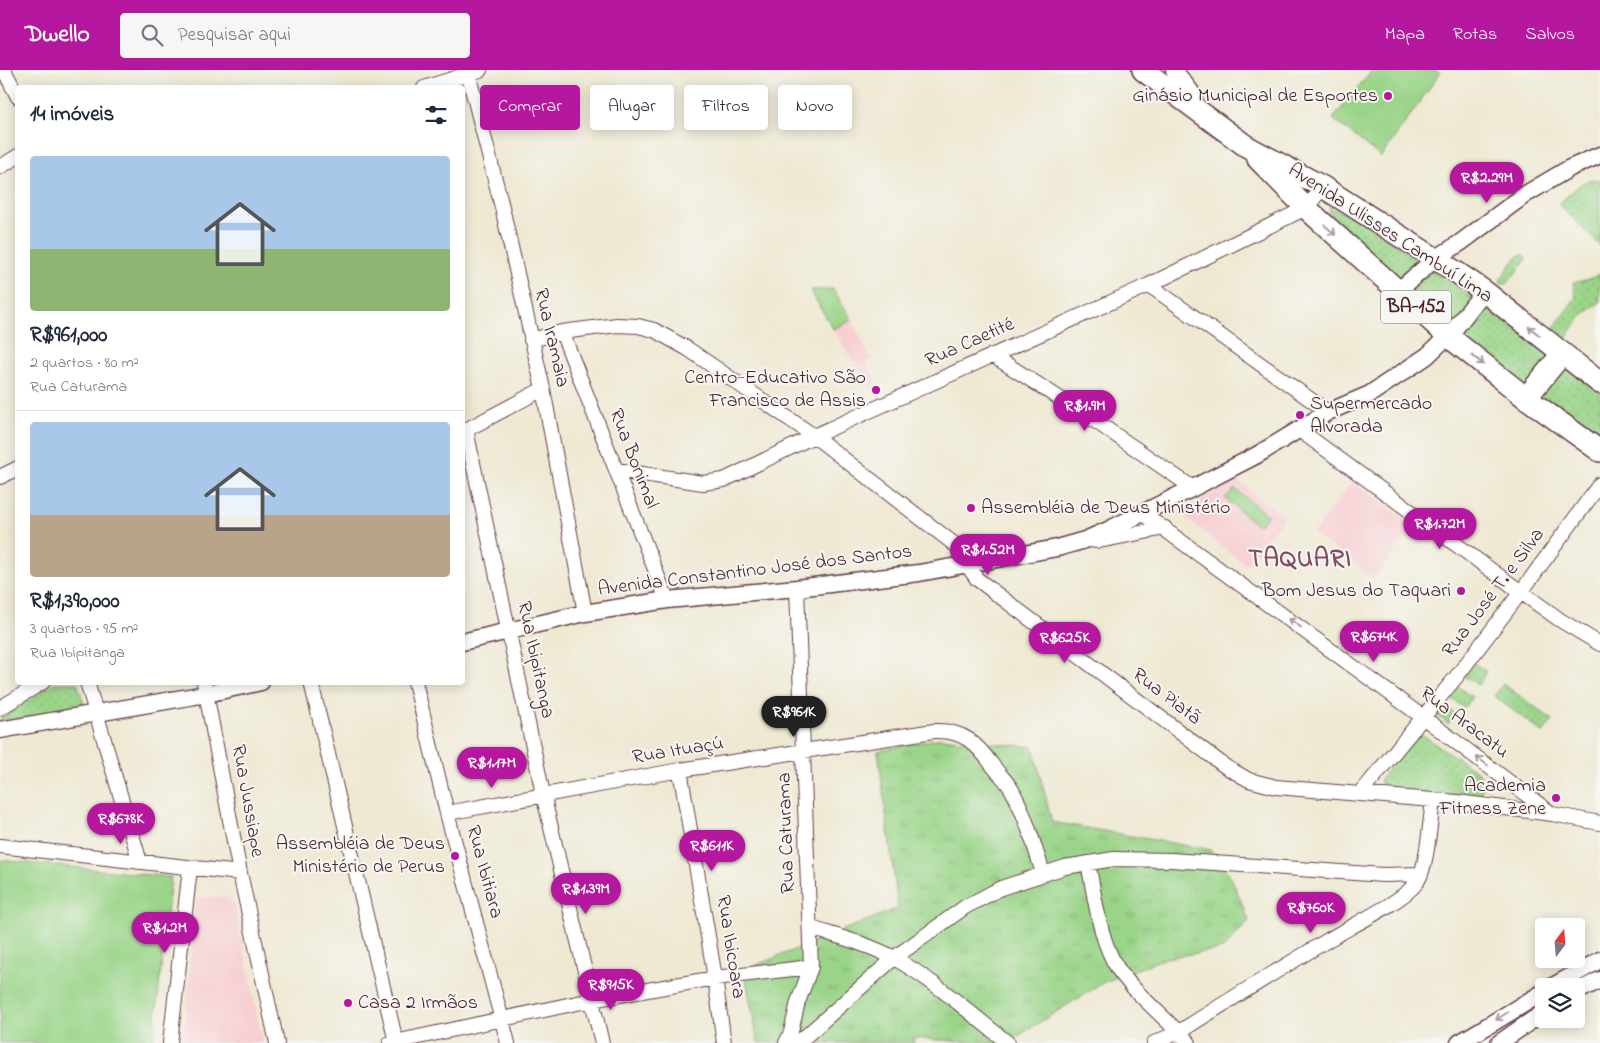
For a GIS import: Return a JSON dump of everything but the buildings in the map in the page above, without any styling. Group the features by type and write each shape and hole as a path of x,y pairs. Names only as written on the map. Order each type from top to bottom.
{"main road":[{"name":"Avenida Ulisses Cambuí Lima","path":"1143,70 1246,146 1323,187 1484,291 1600,383"},
{"name":"Avenida Ulisses Cambuí Lima","path":"1246,146 1306,208 1448,336 1526,398 1600,451"},
{"path":"1526,398 1562,354"}],"street":[{"path":"4,70 15,91"},
{"path":"1174,70 1191,92 1198,112"},
{"path":"433,85 474,72"},
{"name":"Rua Iramaia","path":"474,72 530,340 543,389 585,613"},
{"path":"1398,291 1435,259 1460,243 1526,194 1570,168 1600,155"},
{"path":"0,167 15,158"},
{"name":"Rua Caetité","path":"616,470 703,483 724,480 814,436 1149,284 1306,208 1323,187"},
{"path":"1149,284 1328,412"},
{"name":"Avenida Constantino José dos Santos","path":"465,641 585,613 667,600 797,588 919,572 1057,548 1085,540 1257,455 1328,412 1370,394 1427,356 1465,317 1484,291"},
{"name":"Rua Piatã","path":"530,340 562,332 623,325 654,330 688,349 814,436 958,547 966,565 976,579 1226,767 1249,780 1276,787 1432,800 1552,814"},
{"name":"Rua Bonimal","path":"562,332 667,600"},
{"path":"992,355 1098,423 1192,488"},
{"path":"465,430 543,389"},
{"path":"1298,429 1560,620 1600,644"},
{"name":"Rua Ibipitanga","path":"465,435 543,794 602,1043"},
{"path":"0,478 15,470"},
{"name":"Rua José T. e Silva","path":"1360,794 1424,718 1522,592 1600,484"},
{"name":"Rua Aracatu","path":"1142,512 1552,814 1600,823"},
{"path":"1085,540 1099,541 1165,528"},
{"name":"Rua Caturama","path":"797,588 811,967"},
{"path":"0,708 38,685"},
{"path":"88,685 140,862"},
{"path":"0,730 97,713 205,688 233,685"},
{"path":"312,685 393,1042 592,1000 715,978 811,967 786,1043"},
{"name":"Rua Ibitiara","path":"416,685 508,1043"},
{"name":"Rua Jussiape","path":"205,688 240,873 277,1043"},
{"name":"Rua Ituaçú","path":"447,812 680,770 934,731 956,733 968,738 980,749 1011,788 1021,808 1043,873"},
{"name":"Rua Ibicoara","path":"680,770 724,1043"},
{"path":"1154,1043 1178,1032 1392,903 1410,890 1421,874 1426,854 1432,800"},
{"path":"0,846 240,873"},
{"path":"798,1043 894,958 965,907 1001,888 1043,873 1088,863 1114,860 1171,860 1383,876 1421,874"},
{"path":"1088,863 1103,934 1109,952 1118,969 1189,1043"},
{"path":"170,1043 190,868"},
{"path":"811,928 870,947 894,958 929,981 1008,1043"},
{"path":"1567,978 1600,960"},
{"path":"1585,988 1600,980"},
{"path":"1459,1043 1535,997"},
{"path":"1499,1043 1535,1018"}],"shaded area":[{"path":"852,320 871,359 865,362 884,393 876,397 833,329"},
{"path":"1236,479 1285,517 1246,565 1189,521 1183,512"},
{"path":"1352,482 1415,526 1374,578 1313,533"},
{"path":"230,897 235,906 263,1043 183,1043 196,898"}],"green space":[{"name":"Ginásio Municipal de Esportes","path":"1372,70 1437,70 1440,73 1381,157 1333,119"},
{"path":"1600,180 1600,246 1558,204 1582,183"},
{"path":"1329,207 1354,218 1392,241 1600,390 1600,443 1484,358 1331,218"},
{"path":"1520,255 1524,255 1526,258 1524,263 1507,284 1501,284 1501,278"},
{"path":"1600,274 1600,302 1582,316 1566,338 1560,339 1551,331 1576,297 1573,283"},
{"path":"833,289 852,320 833,329 810,290"},
{"path":"1235,489 1268,516 1258,526 1225,498"},
{"path":"1474,663 1487,672 1478,685 1464,676"},
{"path":"1503,684 1553,720 1543,733 1494,696"},
{"path":"51,685 78,685 86,709 0,722 0,719"},
{"path":"1457,686 1472,697 1464,708 1449,697"},
{"path":"1443,704 1455,714 1448,724 1436,714"},
{"path":"1418,732 1478,772 1483,785 1477,798 1387,789 1384,787 1380,781 1382,777"},
{"path":"941,738 1033,747 1052,822 1211,850 1231,877 1249,921 1223,949 1165,958 1102,983 1007,1043 977,1043 913,1038 914,1043 758,1043 744,970 898,908 878,751"},
{"path":"0,860 171,877 153,1043 0,1043"}],"place":[{"name":"Ginásio Municipal de Esportes","path":"1388,96"},
{"name":"Centro-Educativo São Francisco de Assis","path":"876,390"},
{"name":"Supermercado Alvorada","path":"1300,415"},
{"name":"Assembléia de Deus Ministério","path":"971,508"},
{"name":"Bom Jesus do Taquari","path":"1461,591"},
{"name":"Academia Fitness Zene","path":"1556,798"},
{"name":"Assembléia de Deus Ministério de Perus","path":"455,856"},
{"name":"Casa 2 Irmãos","path":"348,1003"}],"district":[{"name":"TAQUARI","path":"1300,560"}]}
